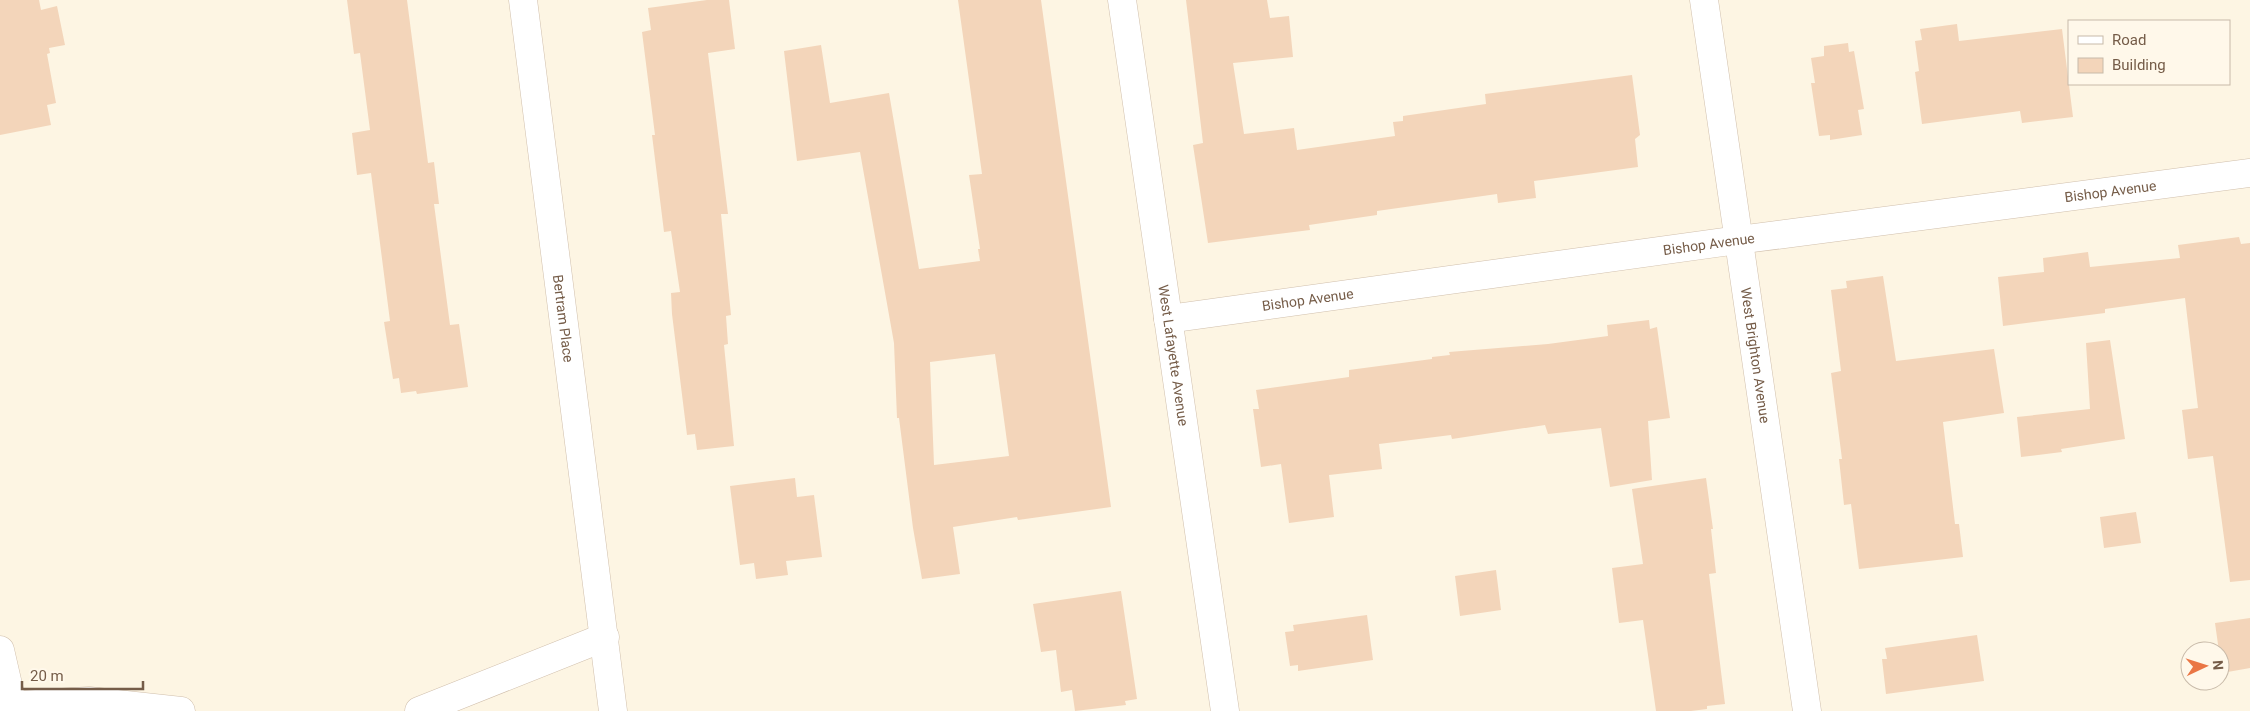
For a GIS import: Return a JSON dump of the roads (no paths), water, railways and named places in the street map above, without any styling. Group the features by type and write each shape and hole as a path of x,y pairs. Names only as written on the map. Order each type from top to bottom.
{"street":[{"name":"Bertram Place","path":"523,0 613,711"},
{"name":"West Lafayette Avenue","path":"1122,0 1225,711"},
{"name":"West Brighton Avenue","path":"1704,0 1807,711"},
{"name":"Bishop Avenue","path":"1168,319 1738,240 2250,173"},
{"path":"419,711 605,637"},
{"path":"0,650 9,707 89,701 182,711"}]}
